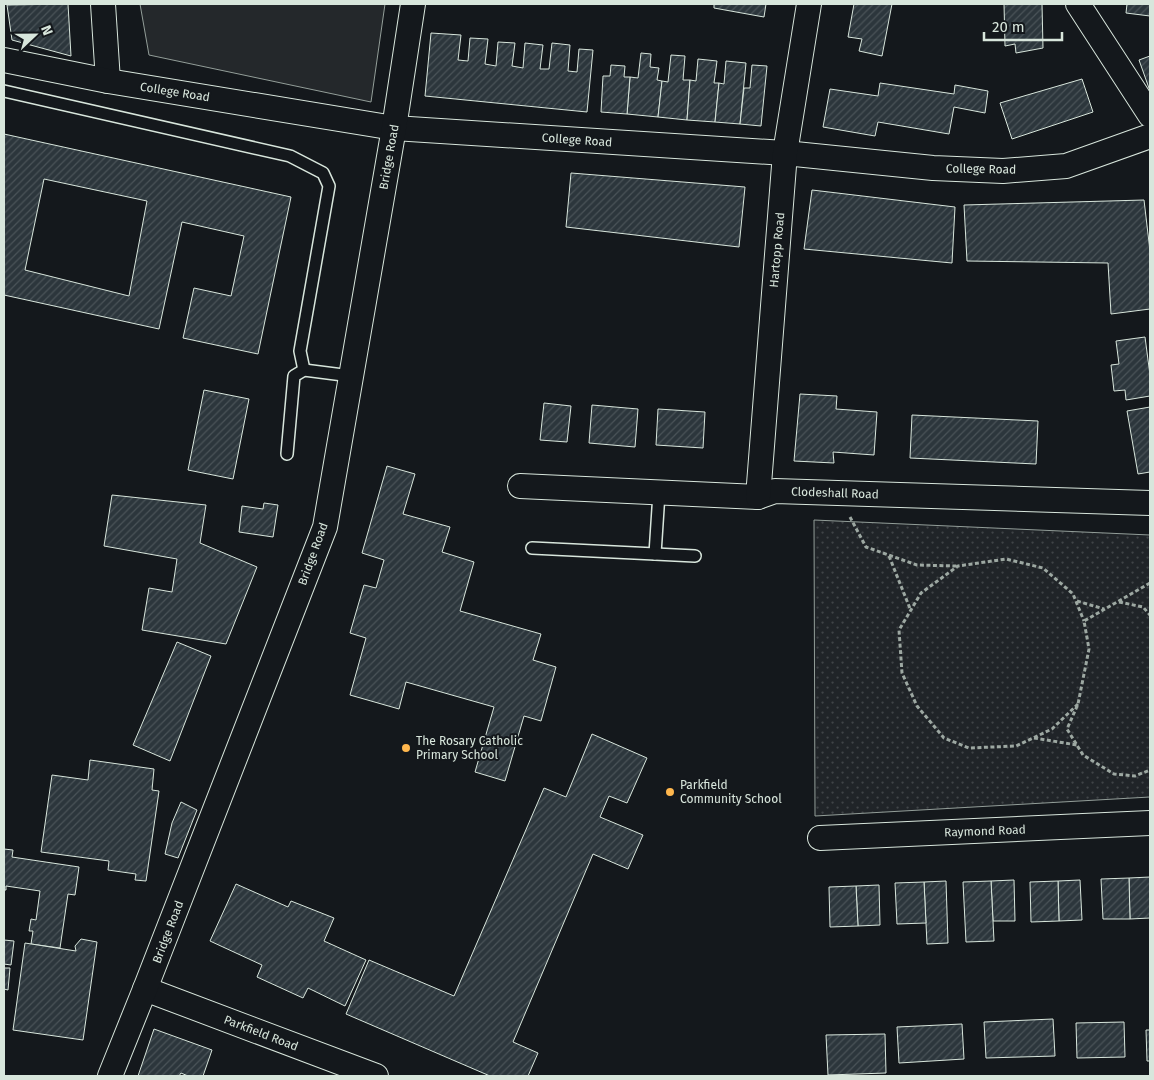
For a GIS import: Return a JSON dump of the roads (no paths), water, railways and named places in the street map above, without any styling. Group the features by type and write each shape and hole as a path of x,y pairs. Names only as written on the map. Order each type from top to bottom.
{"street":[{"path":"103,4 108,81"},
{"name":"Bridge Road","path":"110,1076 325,526 394,128 413,4"},
{"name":"Hartopp Road","path":"758,497 785,153 809,4"},
{"path":"1078,4 1150,115"},
{"name":"College Road","path":"4,60 108,81 394,128 785,153 933,168 1004,171 1066,166 1150,136"},
{"name":"Clodeshall Road","path":"520,486 758,497 775,492 1150,503"},
{"name":"Raymond Road","path":"820,838 1150,823"},
{"name":"Parkfield Road","path":"145,990 376,1076"}],"lane":[{"path":"4,91 290,156 323,173 328,186 300,351 304,370"},
{"path":"287,454 294,376 304,370 351,376"},
{"path":"655,554 659,493"},
{"path":"532,548 694,556"}],"place":[{"name":"The Rosary Catholic Primary School","path":"406,748"},
{"name":"Parkfield Community School","path":"670,792"}]}
